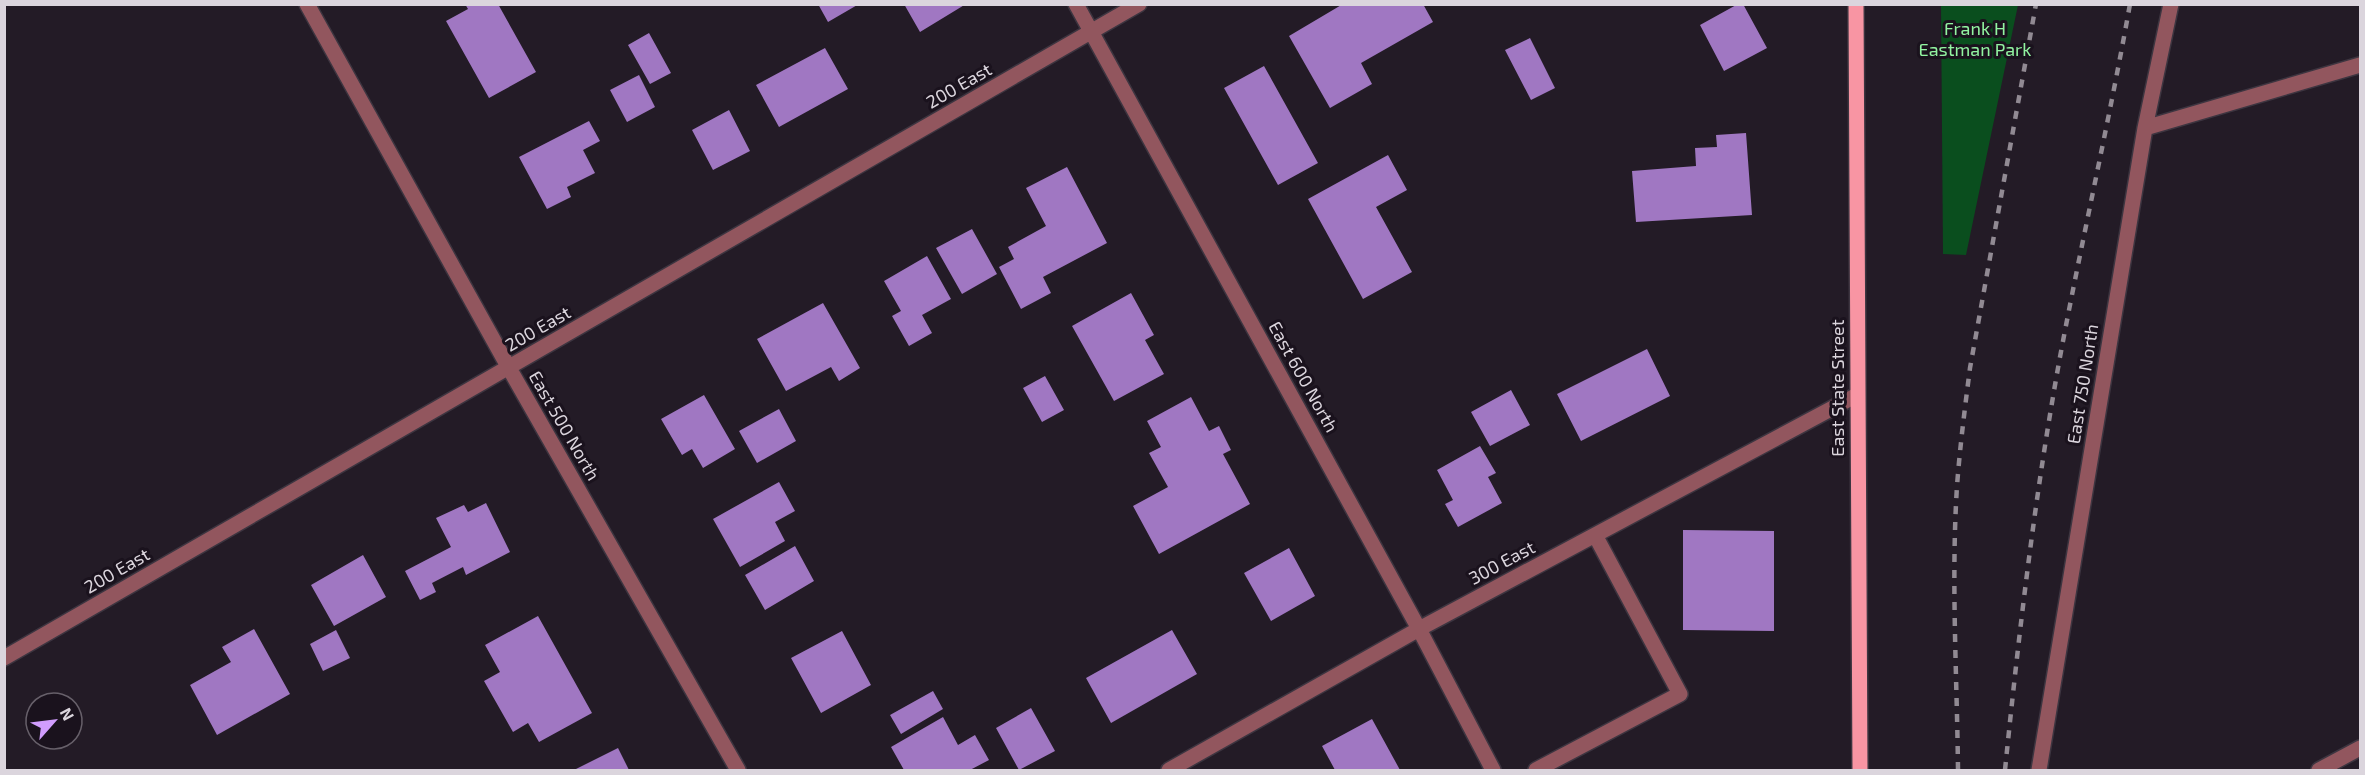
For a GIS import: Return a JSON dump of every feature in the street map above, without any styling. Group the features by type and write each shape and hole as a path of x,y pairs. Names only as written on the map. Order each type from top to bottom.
{"main road":[{"name":"East State Street","path":"1856,4 1860,771"}],"street":[{"name":"East 500 North","path":"307,4 509,368 738,771"},
{"name":"East 600 North","path":"1076,4 1419,629 1493,771"},
{"name":"200 East","path":"4,658 1139,4"},
{"name":"East 750 North","path":"2039,771 2145,129 2171,4"},
{"path":"2145,129 2361,65"},
{"name":"300 East","path":"1169,771 1419,629 1857,395"},
{"path":"1536,771 1680,694 1595,535"},
{"path":"2319,771 2361,748"}],"green space":[{"name":"Frank H Eastman Park","path":"1941,5 2018,5 1966,255 1943,254"}],"building":[{"path":"465,4 498,4 536,72 489,98 446,21 468,9"},
{"path":"818,4 859,4 828,22"},
{"path":"904,4 966,4 920,32"},
{"path":"1343,4 1423,4 1433,22 1361,63 1372,84 1330,108 1289,36"},
{"path":"1738,4 1743,4 1767,48 1724,71 1700,25"},
{"path":"649,33 671,73 650,84 628,45"},
{"path":"1530,38 1555,88 1531,100 1505,50"},
{"path":"825,48 848,89 779,127 756,85"},
{"path":"1264,66 1318,163 1278,185 1224,88"},
{"path":"639,75 655,107 627,122 610,90"},
{"path":"729,110 750,151 713,170 692,130"},
{"path":"589,121 600,141 583,150 595,173 567,187 571,197 547,209 519,157"},
{"path":"1746,133 1752,215 1636,222 1632,171 1696,166 1695,148 1717,147 1716,135"},
{"path":"1388,155 1407,190 1376,207 1412,272 1363,299 1308,199"},
{"path":"1067,167 1107,243 1043,277 1051,293 1021,309 999,267 1014,259 1008,247 1046,226 1026,188"},
{"path":"972,229 997,274 962,294 936,248"},
{"path":"927,256 951,299 922,315 932,333 909,346 892,316 901,311 884,281"},
{"path":"1131,293 1154,335 1145,340 1164,374 1114,401 1072,326"},
{"path":"823,303 860,368 839,381 831,367 786,391 757,339"},
{"path":"1647,349 1670,396 1581,441 1557,394"},
{"path":"1045,376 1064,410 1042,422 1023,388"},
{"path":"1511,390 1530,425 1490,446 1471,412"},
{"path":"704,395 735,449 703,468 692,449 682,455 661,419"},
{"path":"1191,397 1209,431 1219,426 1231,450 1223,454 1250,504 1159,554 1133,506 1168,487 1149,453 1161,447 1147,421"},
{"path":"779,409 796,441 757,463 739,431"},
{"path":"1480,446 1496,473 1488,477 1502,503 1458,527 1445,504 1453,500 1437,470"},
{"path":"779,482 795,511 775,522 785,541 740,567 713,519"},
{"path":"486,503 510,552 466,575 463,567 432,583 436,592 420,600 405,571 451,547 436,518 464,505 468,512"},
{"path":"1683,530 1774,531 1774,631 1683,630"},
{"path":"795,546 814,581 765,610 745,575"},
{"path":"1289,548 1315,596 1271,621 1244,573"},
{"path":"363,555 386,597 334,626 311,585"},
{"path":"538,616 592,713 539,742 528,723 513,732 484,681 500,672 485,645"},
{"path":"254,629 290,694 217,735 190,685 231,662 222,647"},
{"path":"336,630 350,658 323,671 310,644"},
{"path":"1172,630 1197,674 1111,723 1086,678"},
{"path":"842,631 871,685 821,713 791,658"},
{"path":"933,691 943,709 901,734 890,715"},
{"path":"1031,708 1055,751 1019,770 996,728"},
{"path":"943,717 958,745 975,735 989,760 970,770 904,770 891,747"},
{"path":"1372,719 1400,770 1335,770 1322,746"},
{"path":"618,748 629,770 574,770"}],"railway":[{"path":"1958,770 1954,557 1960,456 1970,368 2036,4"},
{"path":"2005,770 2028,563 2051,408 2130,4"}]}
